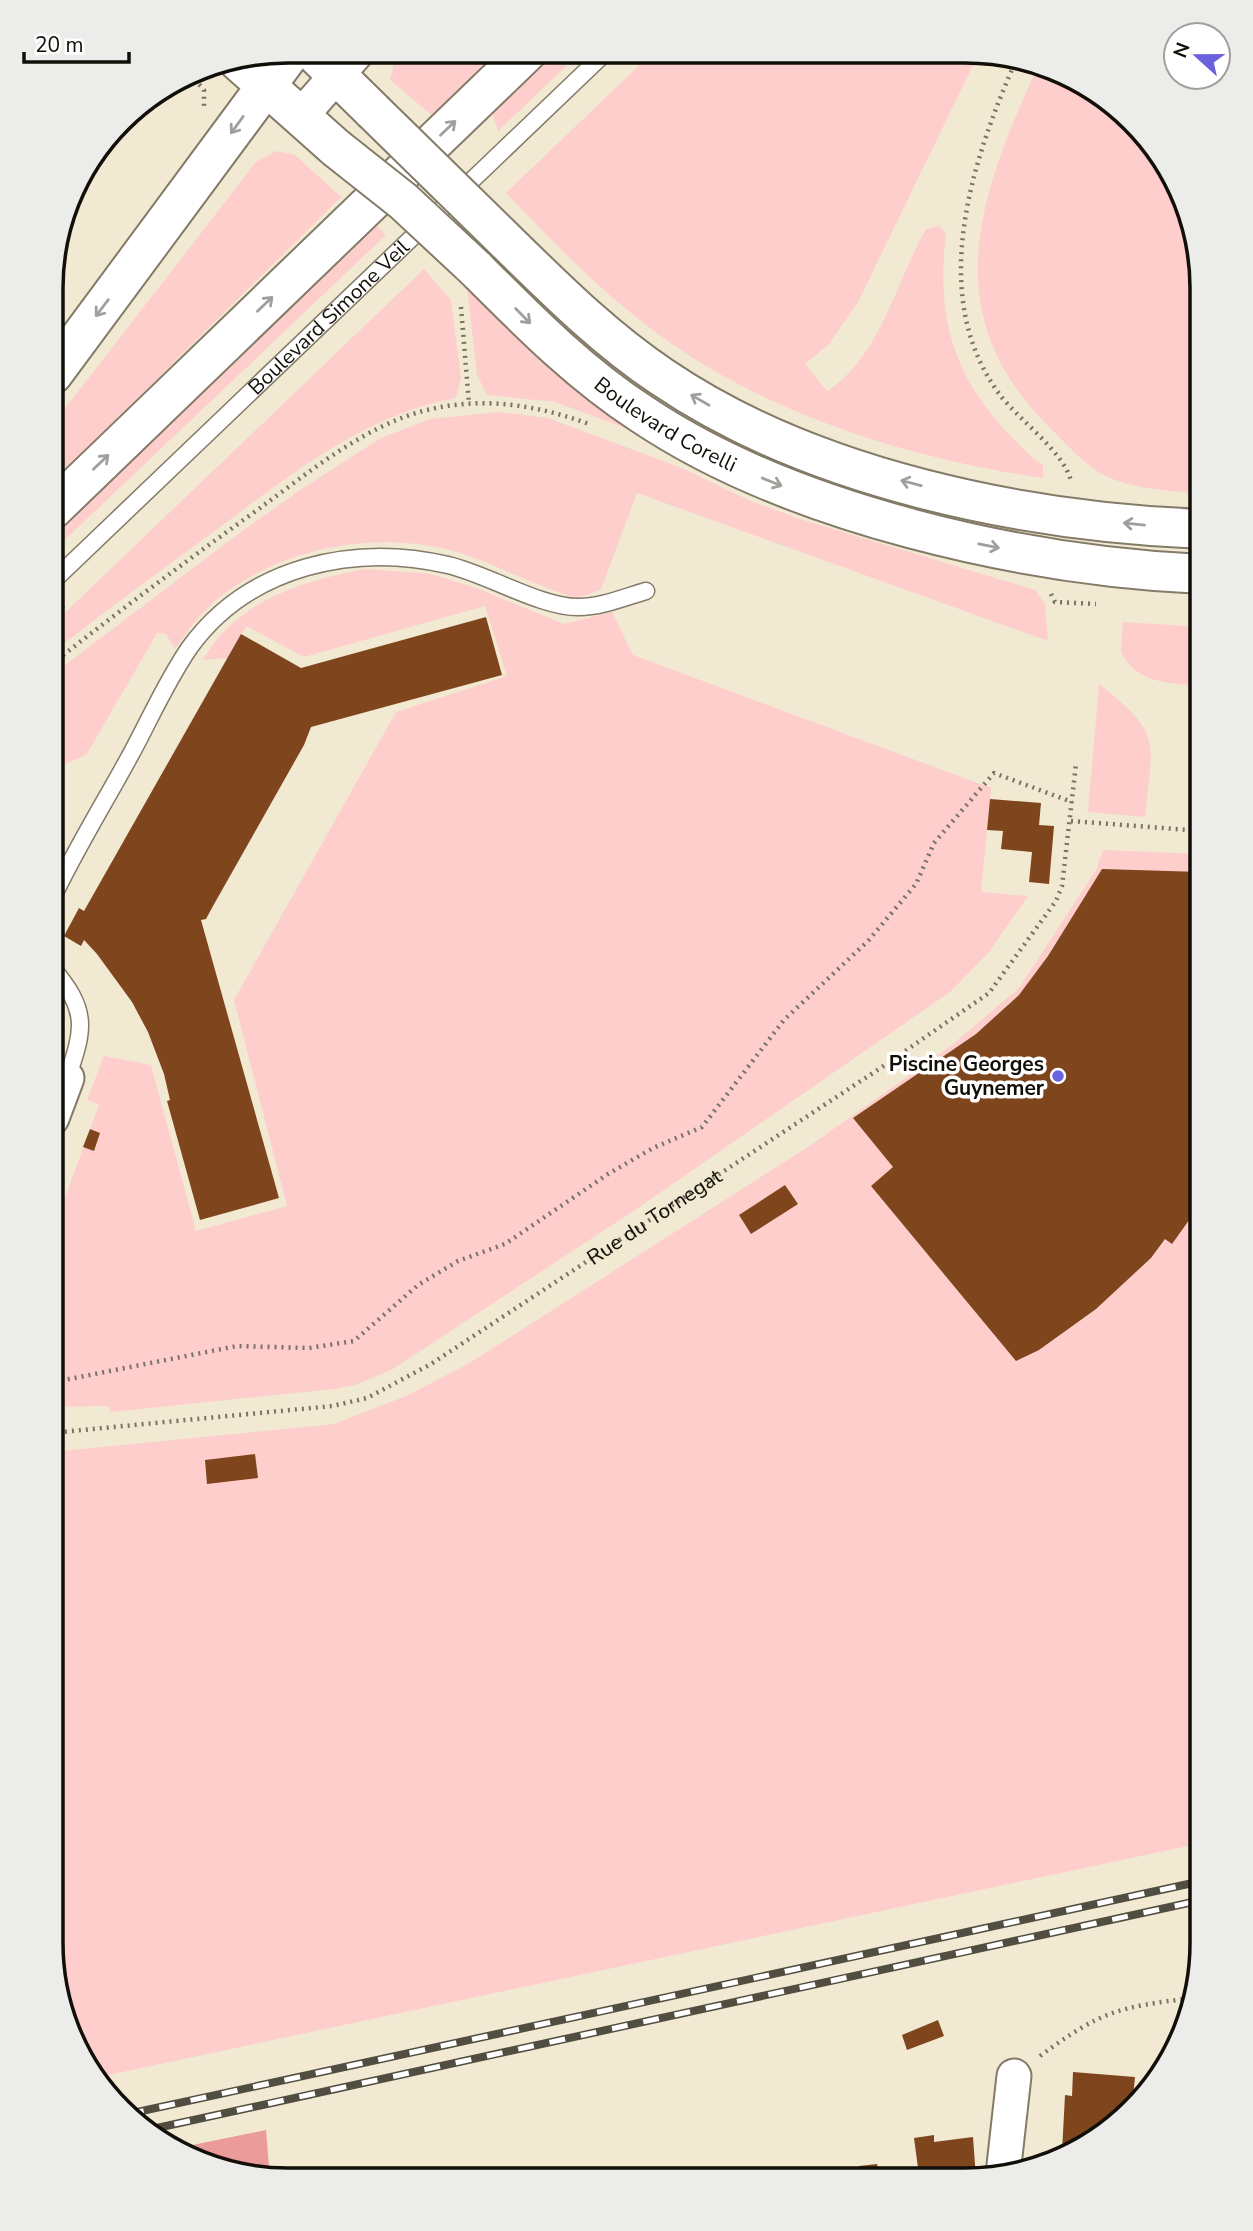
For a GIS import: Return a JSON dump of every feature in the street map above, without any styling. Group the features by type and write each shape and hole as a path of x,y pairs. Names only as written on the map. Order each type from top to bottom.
{"main road":[{"path":"63,360 283,63"},
{"name":"Boulevard Corelli","path":"339,63 373,111 591,322 637,360 705,403 776,438 895,479 985,502 1100,520 1190,528"},
{"path":"63,499 516,63"},
{"name":"Boulevard Corelli","path":"244,67 300,117 403,201 468,282 617,397 689,443 773,483 861,512 971,543 1065,560 1190,573"}],"street":[{"path":"300,117 334,63"},
{"path":"63,1089 67,1078"},
{"path":"1004,2165 1014,2076"}],"lane":[{"name":"Boulevard Simone Veil","path":"63,571 594,63"},
{"path":"63,879 189,649 228,606 277,577 299,568 341,558 386,557 449,565 567,606 589,606 646,591"},
{"path":"63,982 73,995 82,1026 67,1078"}],"path":[{"path":"1013,68 997,105 974,176 962,255 963,299 973,343 989,380 1016,415 1065,466 1072,489"},
{"path":"197,82 204,90 202,110"},
{"path":"468,282 469,404"},
{"path":"63,656 232,528 334,457 394,421 422,411 469,404 534,406 594,426"},
{"path":"1045,586 1055,602 1092,604"},
{"name":"Rue du Tornegat","path":"63,1432 349,1403 385,1389 431,1364 882,1067 989,993 1056,901 1065,871 1076,764"},
{"path":"63,1380 237,1346 309,1348 354,1341 418,1285 458,1261 505,1244 608,1174 653,1148 702,1127 784,1020 868,941 916,884 934,843 994,773 1072,802"},
{"path":"1071,821 1190,830"},
{"path":"1014,2076 1096,2018 1136,2005 1182,1999"}],"shaded area":[{"path":"394,63 490,63 434,117 390,80"},
{"path":"544,63 569,63 498,131 492,113"},
{"path":"642,63 974,63 858,302 829,344 805,364 827,391 845,377 874,339 926,229 939,226 946,233 943,269 945,302 950,332 959,360 989,411 1010,436 1036,461 1043,464 1043,478 942,459 892,445 792,410 745,388 658,334 617,302 506,193"},
{"path":"1034,74 1064,86 1090,101 1134,140 1167,189 1178,216 1188,259 1190,493 1128,484 1108,477 1089,465 1048,426 1013,383 990,340 980,296 978,252 985,207 1016,115"},
{"path":"276,151 295,155 341,197 63,472 63,411 256,162"},
{"path":"377,226 386,235 63,542 63,526"},
{"path":"424,269 451,300 461,378 456,398 422,406 390,418 328,450 271,489 63,644 63,614"},
{"path":"467,285 685,450 555,402 487,395 477,375"},
{"path":"498,412 548,418 682,468 751,501 800,519 1035,590 1045,604 1048,641 637,493 601,589 582,596 557,592 472,557 407,543 339,546 273,565 216,600 199,617 175,649 166,634 157,633 87,754 63,766 63,667 300,490 381,438 430,419"},
{"path":"366,569 431,574 479,589 564,624 612,612 633,655 991,788 981,892 1028,896 989,952 950,992 638,1208 393,1369 355,1385 335,1389 111,1412 108,1406 63,1407 63,1203 99,1105 87,1100 104,1056 151,1065 196,1231 287,1206 234,1000 396,712 507,676 485,606 304,657 246,626 227,658 203,660 234,622 253,608 296,587"},
{"path":"1123,622 1190,626 1190,685 1145,676 1128,663 1121,652"},
{"path":"1099,684 1135,716 1149,741 1151,755 1145,817 1088,812"},
{"path":"1103,850 1190,854 1190,1846 107,2075 86,2042 75,2015 67,1987 63,1957 63,1451 334,1424 406,1396 468,1364 811,1145 952,1045 1019,988 1096,870"},
{"path":"266,2130 269,2167 230,2160 191,2145"}],"building":[{"path":"486,617 502,675 311,727 304,745 206,919 201,920 279,1198 200,1220 167,1101 170,1100 164,1074 148,1032 132,1002 97,954 84,940 81,946 64,936 79,908 84,911 241,634 301,668"},
{"path":"990,799 1041,803 1039,825 1054,826 1049,884 1029,882 1032,852 1001,849 1003,831 987,830"},
{"name":"Piscine Georges Guynemer","path":"1102,869 1190,872 1190,1219 1172,1244 1165,1239 1151,1258 1096,1309 1039,1350 1016,1361 871,1186 893,1167 853,1118 976,1034 1019,995 1048,956"},
{"path":"90,1129 100,1133 94,1151 83,1147"},
{"path":"785,1185 798,1204 751,1234 739,1215"},
{"path":"255,1454 258,1478 207,1484 205,1460"},
{"path":"938,2020 944,2036 907,2050 902,2035"},
{"path":"1073,2072 1135,2077 1134,2091 1124,2102 1102,2121 1062,2146 1065,2095 1072,2096"},
{"path":"934,2135 934,2142 973,2137 975,2168 918,2168 914,2138"},
{"path":"877,2164 878,2168 859,2168 859,2166"}],"railway":[{"path":"140,2111 1190,1884"},
{"path":"160,2127 1190,1903"}],"place":[{"name":"Piscine Georges Guynemer","path":"1058,1076"}]}
